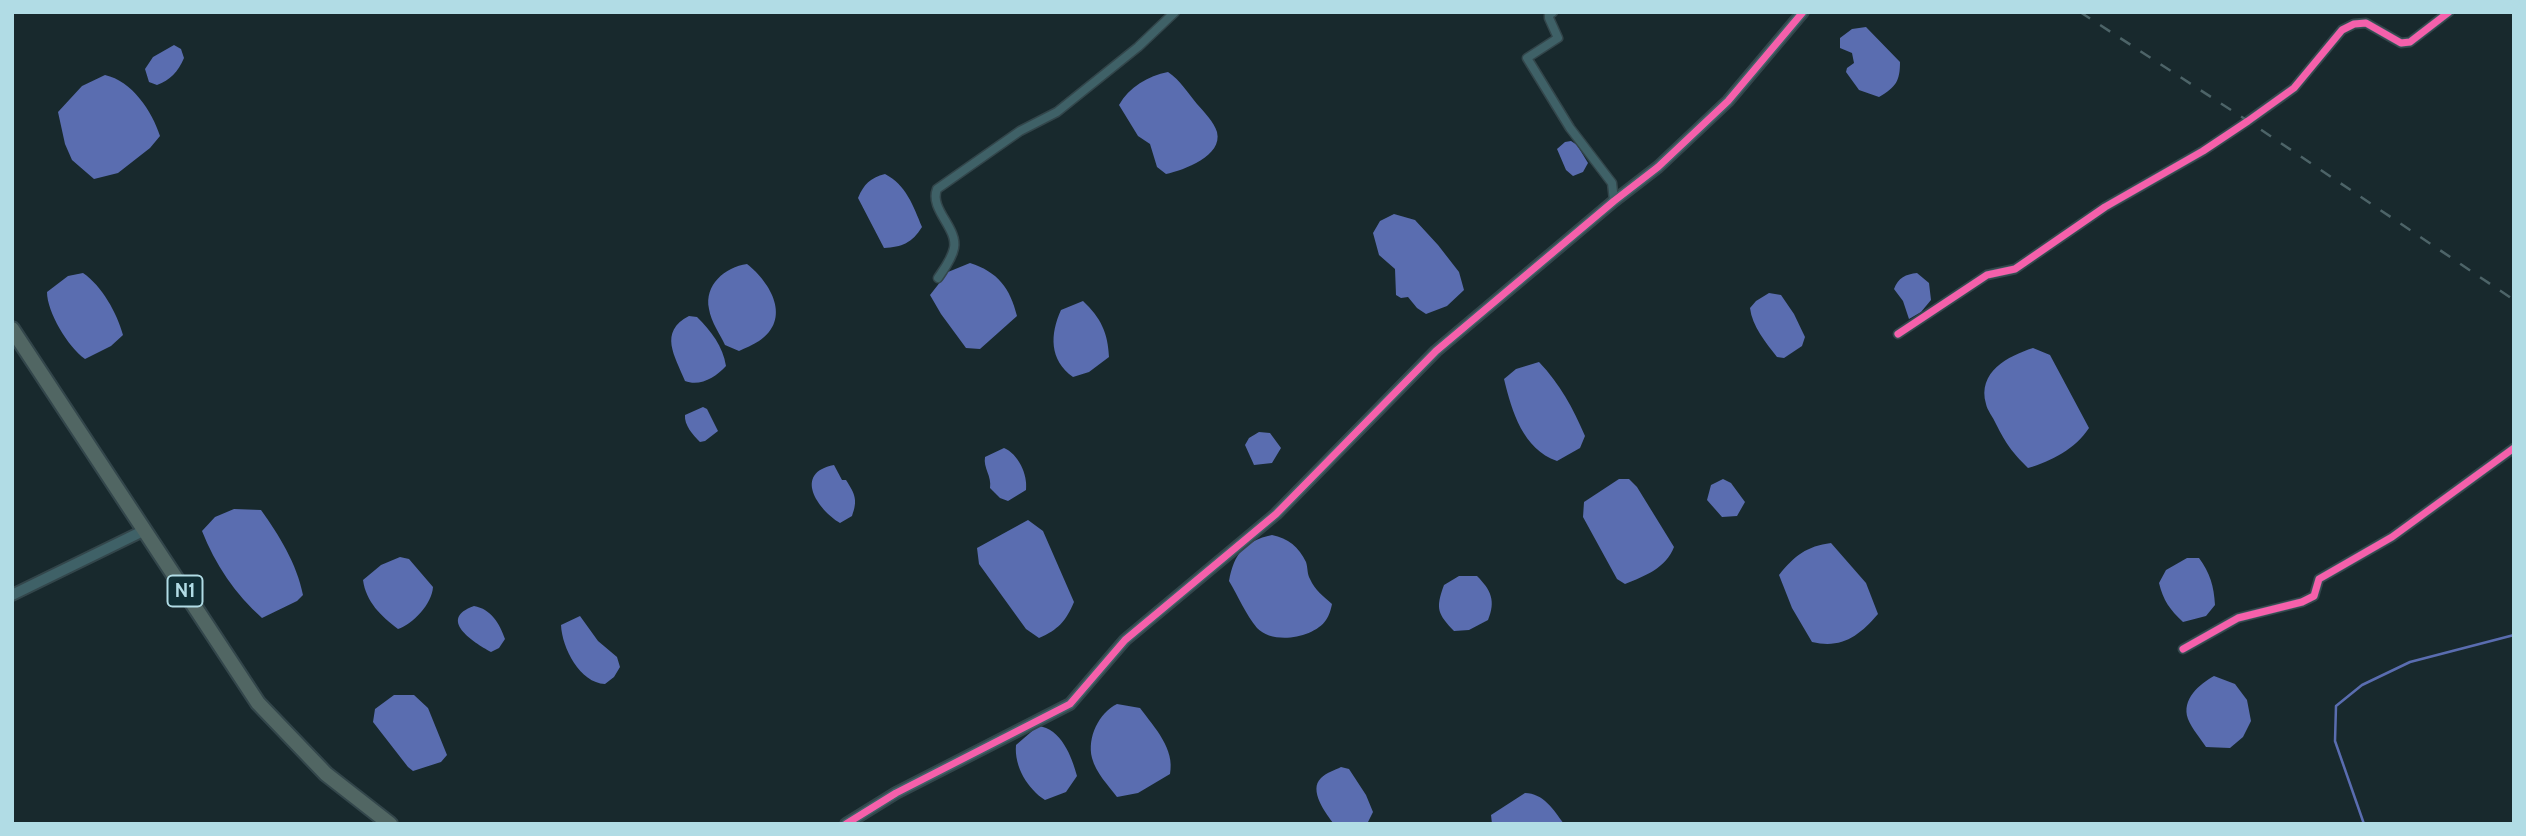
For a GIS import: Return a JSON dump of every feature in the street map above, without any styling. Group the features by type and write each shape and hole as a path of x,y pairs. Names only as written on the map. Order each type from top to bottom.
{"highway":[{"name":"N1","path":"12,329 258,703 326,774 390,824"}],"street":[{"path":"938,278 950,260 954,242 935,200 937,189 1020,131 1057,112 1138,47 1175,12"},
{"path":"1553,12 1549,18 1558,37 1527,58 1570,128 1612,183 1614,201"},
{"path":"846,824 897,793 1070,704 1125,640 1276,514 1436,351 1658,167 1728,101 1803,12"},
{"path":"1898,334 1987,275 2015,269 2105,207 2203,151 2248,121 2294,88 2342,30 2354,24 2366,23 2401,43 2410,42 2449,12"},
{"path":"2183,649 2238,618 2302,602 2314,596 2319,579 2392,537 2514,448"},
{"path":"12,595 145,530"}],"water":[{"path":"1866,27 1900,62 1896,83 1879,97 1859,90 1846,72 1854,63 1852,53 1840,48 1840,38 1852,29"},
{"path":"174,45 181,49 184,58 179,67 162,83 157,85 149,82 145,69 153,57"},
{"path":"1168,72 1211,121 1217,132 1217,141 1214,148 1201,160 1166,174 1157,167 1150,144 1138,136 1119,105 1140,83"},
{"path":"105,75 115,78 140,98 160,136 150,148 118,173 94,179 72,160 65,144 58,112 82,86"},
{"path":"1571,141 1577,145 1588,163 1583,172 1573,176 1566,170 1557,149 1565,142"},
{"path":"885,174 904,190 922,227 906,243 884,248 858,198 868,182"},
{"path":"1394,214 1415,220 1459,272 1464,290 1447,306 1426,314 1408,297 1401,298 1396,295 1395,269 1379,255 1373,233 1380,221"},
{"path":"970,263 988,271 1001,282 1011,297 1017,316 980,349 966,348 930,295 948,272"},
{"path":"747,264 764,281 774,301 776,312 769,332 759,341 739,351 725,345 712,319 708,300 713,285 724,273"},
{"path":"83,273 108,301 123,335 111,346 85,359 60,328 47,292 68,276"},
{"path":"1917,273 1929,283 1931,300 1921,312 1909,319 1903,301 1894,289 1903,277"},
{"path":"1769,293 1781,295 1805,337 1802,346 1784,358 1777,357 1768,346 1751,315 1750,308"},
{"path":"1083,301 1102,326 1109,357 1089,372 1073,377 1059,363 1056,355 1055,328 1061,310"},
{"path":"689,316 697,317 712,333 726,366 713,377 696,383 685,381 674,354 671,337 680,322"},
{"path":"2033,348 2050,355 2089,428 2077,442 2062,453 2028,468 2003,437 1988,409 1984,393 1990,374 1997,367"},
{"path":"1539,362 1565,397 1585,436 1580,448 1557,461 1545,455 1527,438 1515,416 1504,379 1516,369"},
{"path":"703,407 707,409 718,431 700,442 687,426 685,415"},
{"path":"1259,432 1270,433 1281,448 1272,463 1254,465 1245,445 1249,438"},
{"path":"1004,448 1018,460 1024,471 1026,484 1026,490 1008,501 1000,498 990,488 985,461 985,457"},
{"path":"834,465 842,480 846,480 849,485 855,501 852,516 840,523 817,501 812,483 814,475"},
{"path":"1619,479 1629,479 1637,487 1674,547 1660,566 1625,584 1617,579 1583,517 1584,502"},
{"path":"1723,479 1731,483 1745,502 1737,516 1722,517 1707,500 1711,485"},
{"path":"234,509 261,510 286,550 300,583 303,595 297,601 262,618 227,578 202,531 215,517"},
{"path":"1028,520 1043,531 1074,602 1061,624 1039,638 1026,629 979,564 977,548"},
{"path":"1272,535 1288,541 1300,552 1312,583 1332,604 1326,620 1303,635 1283,638 1264,633 1257,628 1229,581 1234,563 1242,550 1254,541"},
{"path":"1831,543 1866,583 1878,614 1864,629 1849,639 1823,644 1812,642 1792,608 1779,575 1802,553"},
{"path":"400,557 409,559 433,587 421,613 398,629 375,608 367,595 363,580 381,565"},
{"path":"2187,558 2199,558 2203,564 2211,580 2215,605 2206,616 2183,622 2168,604 2159,583 2166,570"},
{"path":"1459,576 1477,576 1489,591 1492,607 1488,620 1469,630 1454,631 1441,615 1439,606 1444,585"},
{"path":"474,606 485,610 494,618 505,639 499,648 491,652 468,636 458,624 463,611"},
{"path":"580,616 598,641 617,657 620,667 614,677 605,684 588,678 580,671 565,644 561,625"},
{"path":"2214,676 2235,684 2247,700 2251,721 2243,737 2230,748 2206,747 2188,719 2189,699 2203,683"},
{"path":"394,695 414,695 428,708 447,755 441,762 413,771 373,722 375,709"},
{"path":"1117,704 1140,708 1167,747 1171,765 1170,774 1138,793 1117,797 1096,769 1091,742 1100,720"},
{"path":"1038,726 1053,732 1059,738 1069,752 1077,776 1066,792 1045,800 1023,777 1016,753 1016,745"},
{"path":"1341,767 1349,769 1366,795 1373,812 1367,824 1334,824 1320,802 1317,783 1325,775"},
{"path":"1525,793 1543,799 1564,824 1492,824 1491,815"}],"waterway":[{"path":"2364,824 2335,741 2336,706 2362,685 2410,662 2514,635"}],"railway":[{"path":"2080,12 2514,300"}],"cycle path":[{"path":"846,824 896,793 1070,704 1125,640 1276,514 1436,351 1658,167 1728,101 1803,12"},
{"path":"1898,334 1987,275 2015,269 2105,207 2203,151 2248,121 2294,88 2342,30 2354,24 2366,23 2401,43 2410,42 2449,12"},
{"path":"2183,649 2238,618 2302,602 2314,596 2319,579 2392,537 2514,448"}]}
